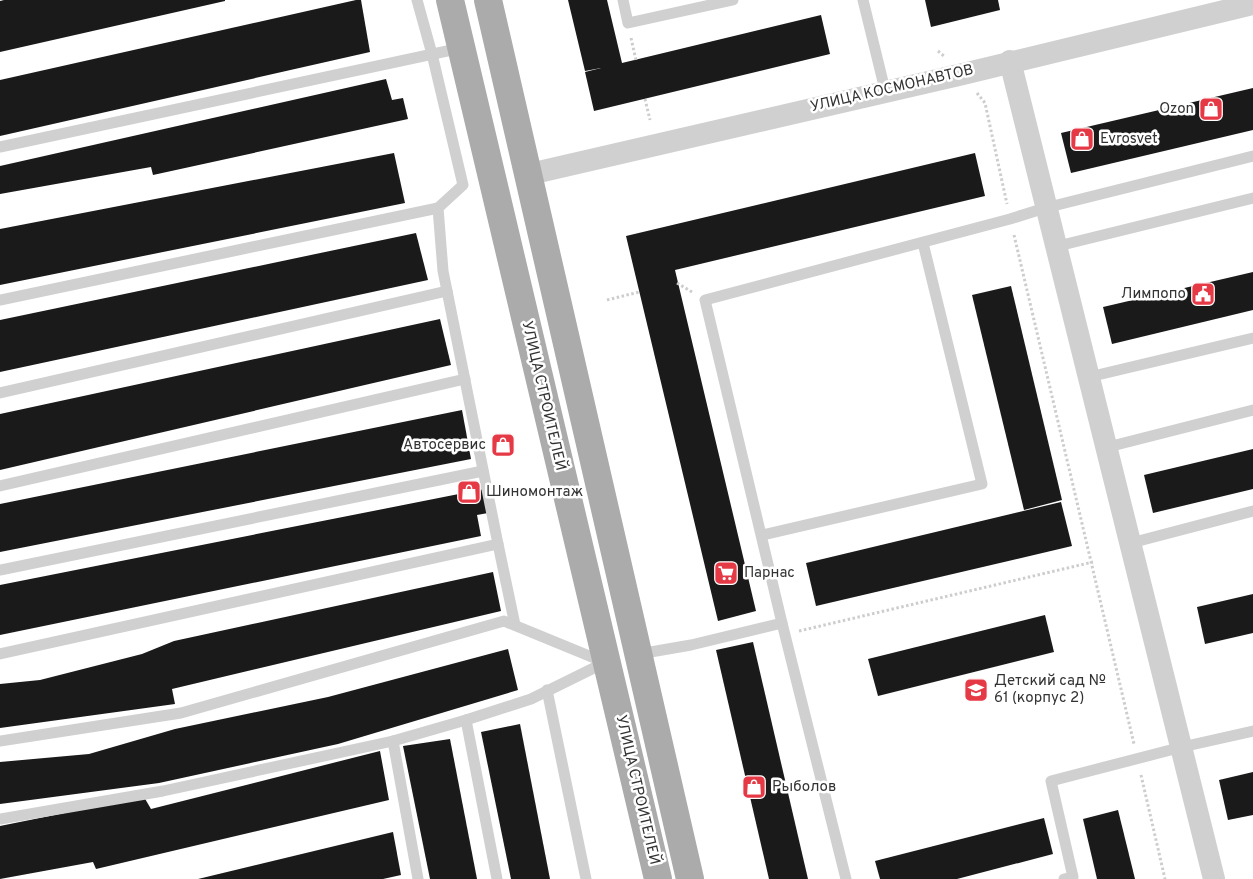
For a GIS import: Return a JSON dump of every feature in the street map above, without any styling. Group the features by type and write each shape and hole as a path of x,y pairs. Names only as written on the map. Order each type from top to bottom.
{"main road":[{"name":"УЛИЦА СТРОИТЕЛЕЙ","path":"450,0 658,879"},
{"path":"488,0 530,174 690,879"},
{"path":"493,184 530,174"},
{"path":"606,662 638,654"}],"street":[{"name":"УЛИЦА КОСМОНАВТОВ","path":"530,174 884,90 963,74 1010,61 1253,4"},
{"path":"1010,61 1054,247 1089,376 1104,448 1131,543 1214,879"}],"lane":[{"path":"0,300 438,208 463,185 432,54 416,0"},
{"path":"623,0 628,23 733,0"},
{"path":"863,0 884,90"},
{"path":"0,147 462,48"},
{"path":"846,879 782,623 763,534 705,300 923,243 1045,208 1253,156"},
{"path":"1054,247 1253,198"},
{"path":"438,208 443,271 515,625"},
{"path":"763,534 982,484 923,243"},
{"path":"0,393 447,291"},
{"path":"1089,376 1253,338"},
{"path":"0,486 465,379"},
{"path":"1104,448 1253,410"},
{"path":"0,570 483,471"},
{"path":"1131,543 1253,511"},
{"path":"0,654 498,544"},
{"path":"0,741 181,713 504,621 606,662"},
{"path":"638,654 691,645 782,623"},
{"path":"0,819 163,791 393,741 466,720 531,698 606,662"},
{"path":"547,690 586,879"},
{"path":"466,720 497,879"},
{"path":"1071,878 1051,781 1137,758 1253,731"},
{"path":"393,741 418,879"}],"path":[{"path":"628,23 636,60"},
{"path":"645,99 650,120"},
{"path":"985,103 1010,219 1093,562 1165,879"},
{"path":"607,300 639,292"},
{"path":"786,634 1093,562"}],"building":[{"path":"361,0 370,52 0,136 0,80"},
{"path":"568,0 607,0 622,63 821,15 830,54 594,111 585,72 601,68 585,71"},
{"path":"925,0 998,0 1000,10 931,27"},
{"path":"0,1 225,1 0,52"},
{"path":"386,79 392,100 403,98 408,119 153,175 151,167 0,194 0,166"},
{"path":"1253,88 1253,130 1071,173 1061,133"},
{"path":"394,153 405,203 0,285 0,229"},
{"path":"975,153 985,196 675,270 756,611 718,621 626,236"},
{"path":"416,233 428,280 0,372 0,320"},
{"path":"1253,272 1253,310 1112,344 1103,307"},
{"path":"1011,286 1062,500 1024,510 972,295"},
{"path":"440,319 451,365 0,470 0,414"},
{"path":"462,410 471,459 0,552 0,504"},
{"path":"1253,449 1253,489 1153,513 1144,475"},
{"path":"484,489 488,513 477,515 481,536 0,635 0,585"},
{"path":"1061,502 1072,546 816,606 806,563"},
{"path":"493,572 501,611 172,689 175,704 0,728 0,684 40,680 142,654 174,641"},
{"path":"1253,594 1253,633 1205,644 1197,607"},
{"path":"1045,615 1054,652 878,696 868,659"},
{"path":"753,642 808,879 769,879 716,650"},
{"path":"508,649 518,690 338,744 159,783 0,804 0,762 89,754 175,729 328,697"},
{"path":"520,724 550,879 511,879 481,732"},
{"path":"450,739 477,879 430,879 403,746"},
{"path":"380,751 389,800 96,869 93,862 0,879 0,826 144,797 151,809"},
{"path":"1253,772 1253,815 1228,820 1219,780"},
{"path":"1118,810 1135,879 1097,879 1083,819"},
{"path":"1044,818 1053,854 957,879 880,879 875,861"},
{"path":"393,832 401,875 383,879 198,879"}],"place":[{"name":"Ozon","path":"1211,109"},
{"name":"Evrosvet","path":"1082,139"},
{"name":"Лимпопо","path":"1203,294"},
{"name":"Автосервис","path":"503,445"},
{"name":"Шиномонтаж","path":"469,492"},
{"name":"Парнас","path":"726,573"},
{"name":"Детский сад № 61 (корпус 2)","path":"976,690"},
{"name":"Рыболов","path":"754,787"}]}
